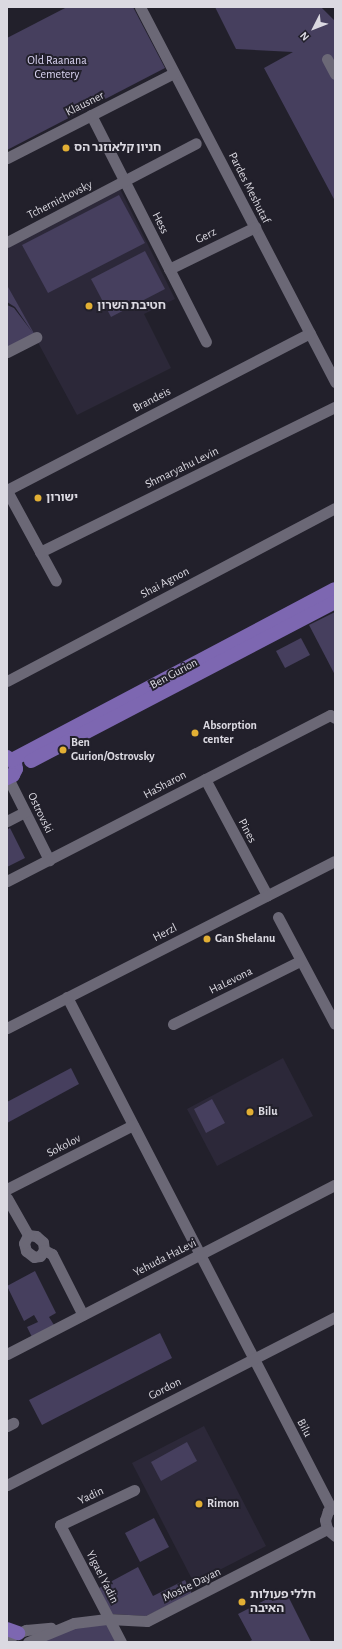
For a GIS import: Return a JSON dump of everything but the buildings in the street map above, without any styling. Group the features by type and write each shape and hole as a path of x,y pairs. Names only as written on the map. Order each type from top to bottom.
{"main road":[{"name":"Ben Gurion","path":"10,768 335,589"},
{"name":"Ben Gurion","path":"10,768 335,602"}],"street":[{"name":"Pardes Meshutaf","path":"140,7 335,382"},
{"path":"327,59 335,74"},
{"name":"Klausner","path":"7,158 174,72"},
{"name":"Hess","path":"91,115 206,342"},
{"name":"Tchernichovsky","path":"7,242 196,143"},
{"name":"Gerz","path":"169,269 255,227"},
{"name":"Brandeis","path":"7,491 310,333"},
{"path":"7,352 36,338"},
{"name":"Shmaryahu Levin","path":"40,552 335,408"},
{"path":"7,491 56,581"},
{"name":"Shai Agnon","path":"7,681 335,508"},
{"name":"HaSharon","path":"7,881 330,715 335,718"},
{"name":"Ostrovski","path":"10,768 25,812 49,860"},
{"name":"Pines","path":"205,779 266,895"},
{"path":"7,821 25,812"},
{"name":"Herzl","path":"7,1028 335,861"},
{"path":"278,917 300,961 335,1024"},
{"name":"HaLevona","path":"173,1024 300,961"},
{"name":"Bilu","path":"67,997 333,1507"},
{"name":"Sokolov","path":"7,1190 133,1125"},
{"name":"Yehuda HaLevi","path":"7,1354 335,1185"},
{"path":"7,1198 28,1235"},
{"path":"28,1235 36,1236 43,1242 44,1250 40,1256 34,1257 26,1251 24,1243 28,1235"},
{"path":"44,1250 52,1254 82,1315"},
{"name":"Gordon","path":"7,1485 335,1316"},
{"name":"Yadin","path":"60,1525 134,1490"},
{"path":"331,1532 326,1516 333,1507"},
{"name":"Yigael Yadin","path":"60,1525 121,1642"},
{"name":"Moshe Dayan","path":"15,1636 26,1630 58,1628 74,1623 109,1619 147,1621 331,1532"}],"shaded area":[{"name":"חטיבת השרון","path":"120,189 175,299 144,314 171,368 77,415 7,285 7,247"},
{"name":"Bilu","path":"283,1058 313,1116 217,1166 187,1109"},
{"name":"Rimon","path":"204,1426 266,1546 194,1583 132,1463"}],"green space":[{"name":"Old Raanana Cemetery","path":"67,7 133,7 165,68 7,150 7,38"},
{"path":"215,7 321,7 335,21 335,201 264,68 293,52 236,49"},
{"path":"119,195 145,243 48,293 22,245"},
{"path":"145,251 165,289 111,317 91,279"},
{"path":"7,285 36,337 7,352 7,305 14,308 33,333 15,307 7,302"},
{"path":"335,612 335,675 309,625"},
{"path":"301,638 310,655 285,668 276,651"},
{"path":"10,828 25,858 7,867 7,830"},
{"path":"71,1068 79,1084 7,1123 7,1102"},
{"path":"212,1099 225,1123 206,1133 194,1109"},
{"path":"35,1271 56,1313 49,1317 54,1325 32,1337 27,1327 38,1322 34,1315 24,1321 7,1286"},
{"path":"160,1333 172,1358 42,1425 29,1400"},
{"path":"187,1442 197,1461 161,1481 151,1462"},
{"path":"154,1518 169,1547 140,1562 125,1533"},
{"path":"138,1567 153,1596 185,1580 192,1594 146,1616 112,1614 99,1588"},
{"path":"285,1590 311,1642 248,1642 252,1640 238,1614"},
{"path":"109,1619 121,1642 28,1642 63,1626"}],"place":[{"name":"חניון קלאוזנר הס","path":"66,148"},
{"name":"חטיבת השרון","path":"89,306"},
{"name":"ישורון","path":"38,498"},
{"name":"Absorption center","path":"195,733"},
{"name":"Ben Gurion/Ostrovsky","path":"63,750"},
{"name":"Gan Shelanu","path":"207,939"},
{"name":"Bilu","path":"250,1112"},
{"name":"Rimon","path":"199,1504"},
{"name":"חללי פעולות האיבה","path":"242,1602"}]}
